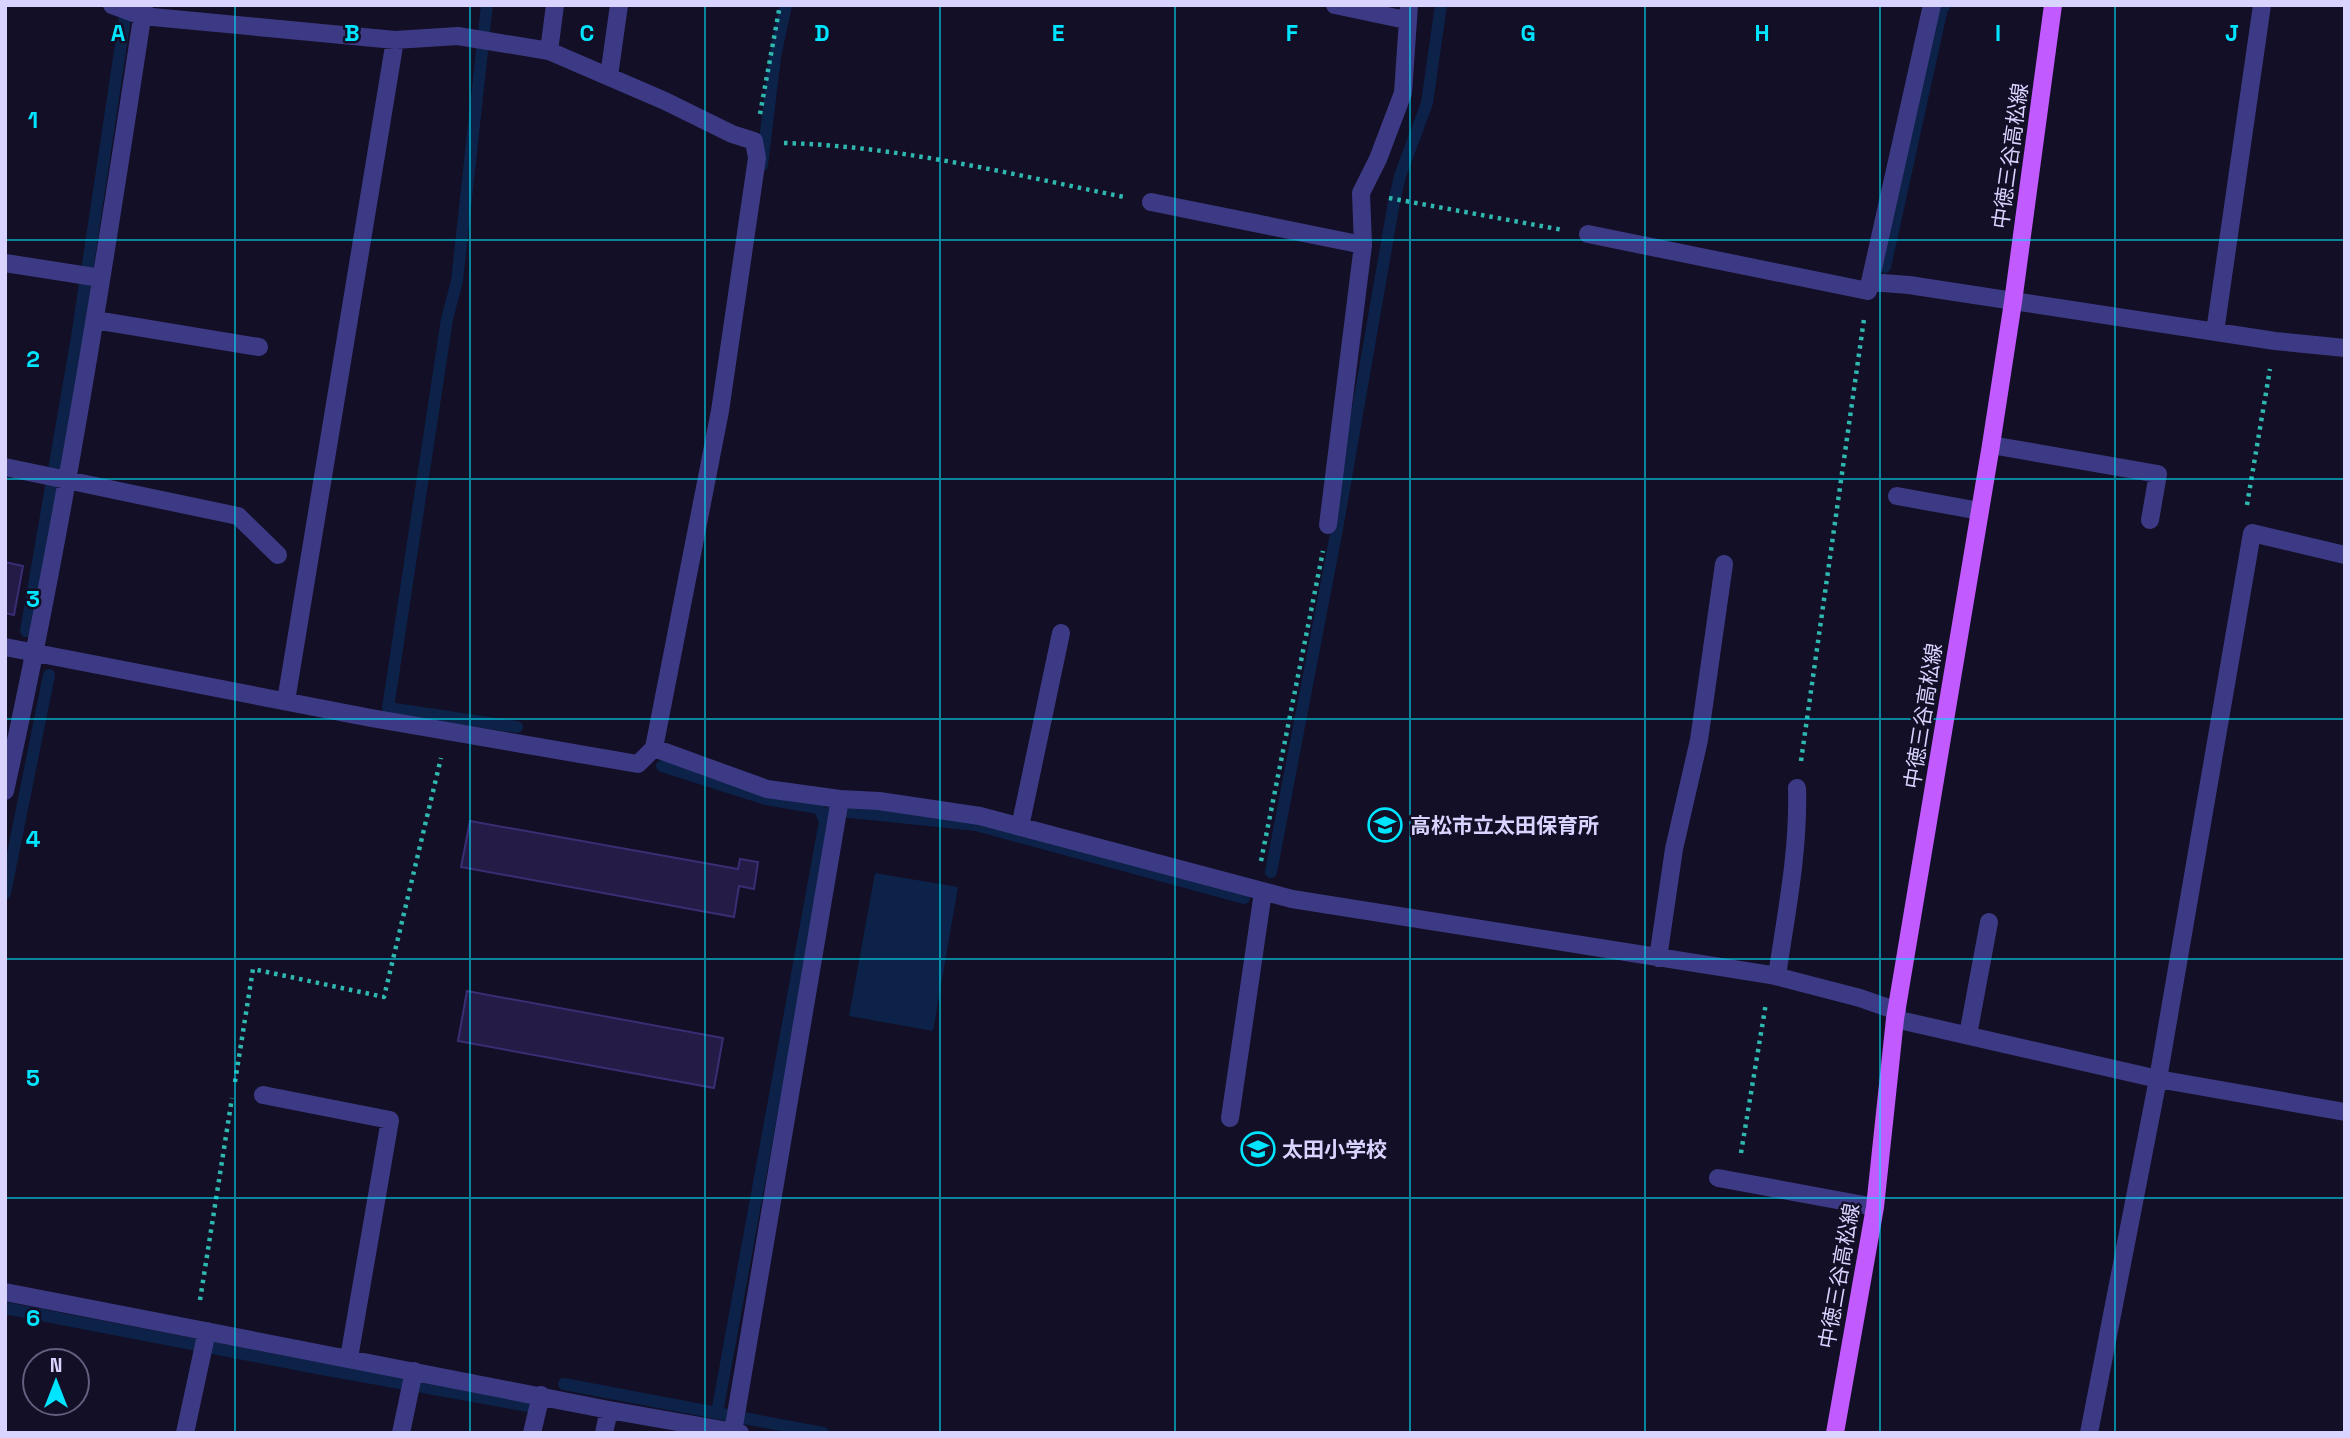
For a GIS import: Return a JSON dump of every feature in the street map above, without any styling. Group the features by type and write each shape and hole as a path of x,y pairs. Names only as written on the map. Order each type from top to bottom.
{"main road":[{"name":"中徳三谷高松線","path":"1835,1433 1875,1207 1896,1015 1991,445 2053,5"}],"street":[{"path":"5,647 638,764 654,748 720,411 757,158 754,142 550,51 458,36 395,40 112,5"},
{"path":"550,51 555,5"},
{"path":"609,76 618,5"},
{"path":"1328,525 1363,245 1361,193 1378,159 1403,93 1408,12 1335,5"},
{"path":"1869,286 1932,5"},
{"path":"2215,332 2262,5"},
{"path":"5,791 36,652 68,479 143,10"},
{"path":"286,701 395,40"},
{"path":"1151,202 1363,245"},
{"path":"1588,234 1869,286 1909,285 2275,341 2345,348"},
{"path":"5,263 101,278"},
{"path":"95,320 259,347"},
{"path":"1991,445 2158,474 2150,520"},
{"path":"5,467 238,516 278,555"},
{"path":"1897,496 1980,511"},
{"path":"2089,1433 2158,1079 2252,533 2345,555"},
{"path":"1658,958 1674,849 1699,740 1724,564"},
{"path":"1020,827 1061,633"},
{"path":"654,748 767,789 967,814 1292,899 1774,976 1860,998 1896,1015 1968,1035 2158,1079 2345,1112"},
{"path":"1774,976 1794,866 1798,819 1797,788"},
{"path":"5,1292 609,1410 736,1432 840,799"},
{"path":"1230,1118 1259,891"},
{"path":"1968,1035 1989,922"},
{"path":"263,1095 390,1120 349,1358"},
{"path":"1727,1180 1875,1207"},
{"path":"185,1433 201,1330"},
{"path":"401,1433 414,1371"},
{"path":"532,1433 541,1395"},
{"path":"604,1433 609,1410"}],"path":[{"path":"780,5 754,142 830,144 926,157 1151,202"},
{"path":"1361,193 1588,234"},
{"path":"1797,788 1869,286"},
{"path":"2252,533 2246,513 2275,341"},
{"path":"1259,891 1328,525"},
{"path":"201,1330 253,969 384,997 447,730"},
{"path":"1727,1180 1774,976"}],"water":[{"path":"875,873 958,887 933,1031 849,1016"}],"building":[{"path":"5,562 23,566 14,615 5,613"},
{"path":"470,821 738,869 740,859 758,862 754,889 739,886 734,917 461,867"},
{"path":"467,991 723,1038 714,1088 458,1041"}],"waterway":[{"path":"26,631 77,337 127,5"},
{"path":"487,5 457,281 447,319 388,708 517,727"},
{"path":"762,165 775,57 786,5"},
{"path":"1271,872 1337,529 1394,202 1400,176 1427,103 1441,5"},
{"path":"1885,267 1945,5"},
{"path":"5,893 49,675"},
{"path":"662,766 766,799 819,808 825,821 717,1413 823,1433"},
{"path":"832,810 976,825 1244,898"},
{"path":"5,1308 528,1406"},
{"path":"564,1384 717,1413"}],"place":[{"name":"高松市立太田保育所","path":"1385,825"},
{"name":"太田小学校","path":"1258,1149"}]}
